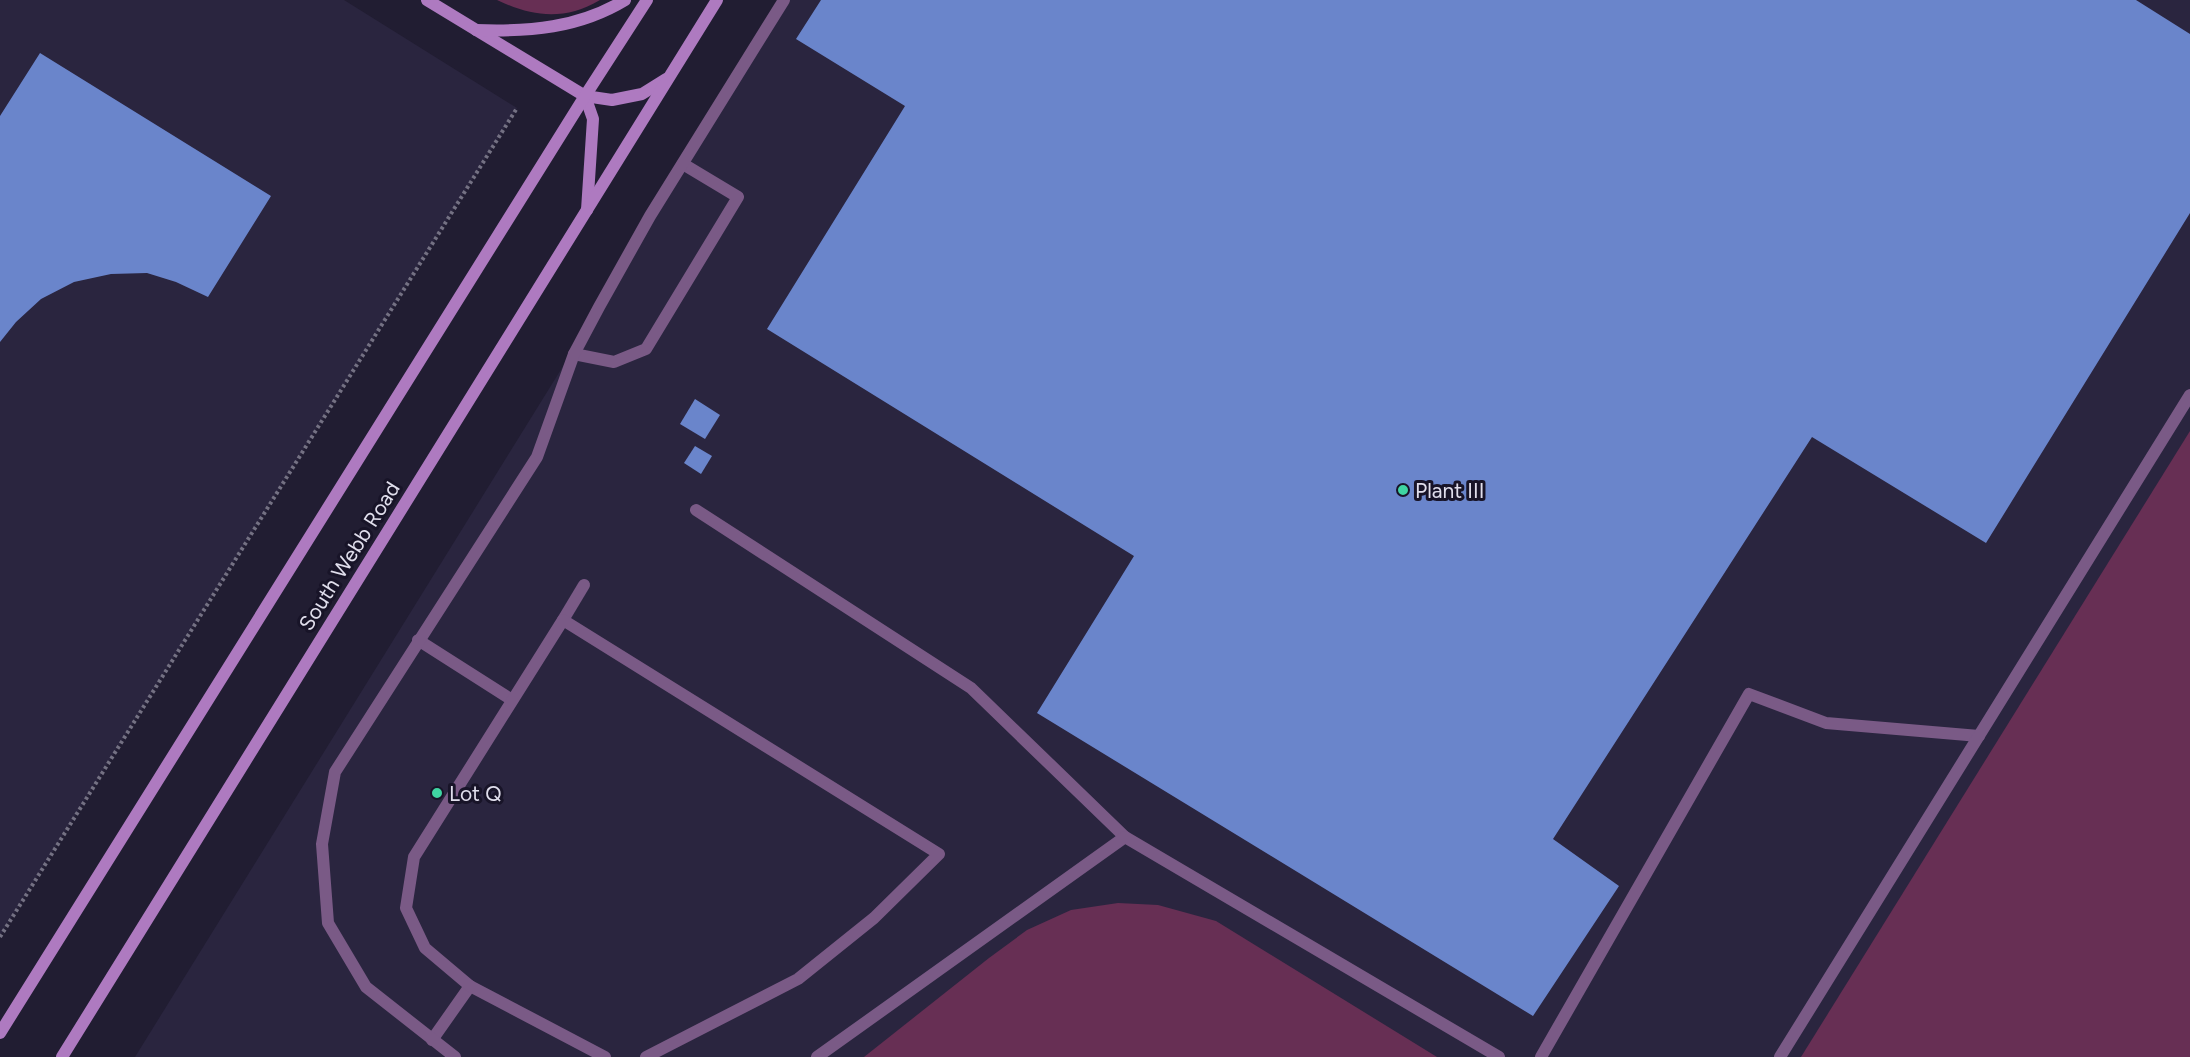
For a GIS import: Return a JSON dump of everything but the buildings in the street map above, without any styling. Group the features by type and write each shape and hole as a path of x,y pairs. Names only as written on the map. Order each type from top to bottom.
{"main road":[{"path":"427,0 585,96 612,100 642,94 670,77"},
{"path":"475,30 515,32 552,28 590,18 625,0"},
{"name":"South Webb Road","path":"0,1033 647,0"},
{"name":"South Webb Road","path":"62,1057 717,0"},
{"path":"585,96 593,119 587,211"}],"lane":[{"path":"455,1057 366,987 328,922 321,844 335,772 537,457 574,354 650,216 784,0"},
{"path":"574,354 614,362 646,349 738,197 683,164"},
{"path":"1780,1057 2190,395"},
{"path":"696,510 971,688 1125,837 1499,1057"},
{"path":"584,585 414,857 406,908 425,948 470,986 605,1057"},
{"path":"563,620 939,854 874,918 798,979 646,1057"},
{"path":"418,640 512,700"},
{"path":"1541,1057 1749,694 1826,723 1979,736"},
{"path":"817,1057 1125,837"},
{"path":"432,1040 470,986"}],"path":[{"path":"0,937 517,108"}],"shaded area":[{"path":"0,0 344,0 517,108 0,936"},
{"path":"497,0 600,0 574,11 548,14 523,10"},
{"path":"790,0 2190,0 2190,1057 135,1057"},
{"path":"2190,431 2190,1057 1801,1057"},
{"path":"1118,903 1158,905 1216,921 1437,1057 864,1057 1027,930 1071,910"}],"place":[{"name":"Plant III","path":"1403,490"},
{"name":"Lot Q","path":"437,793"}]}
